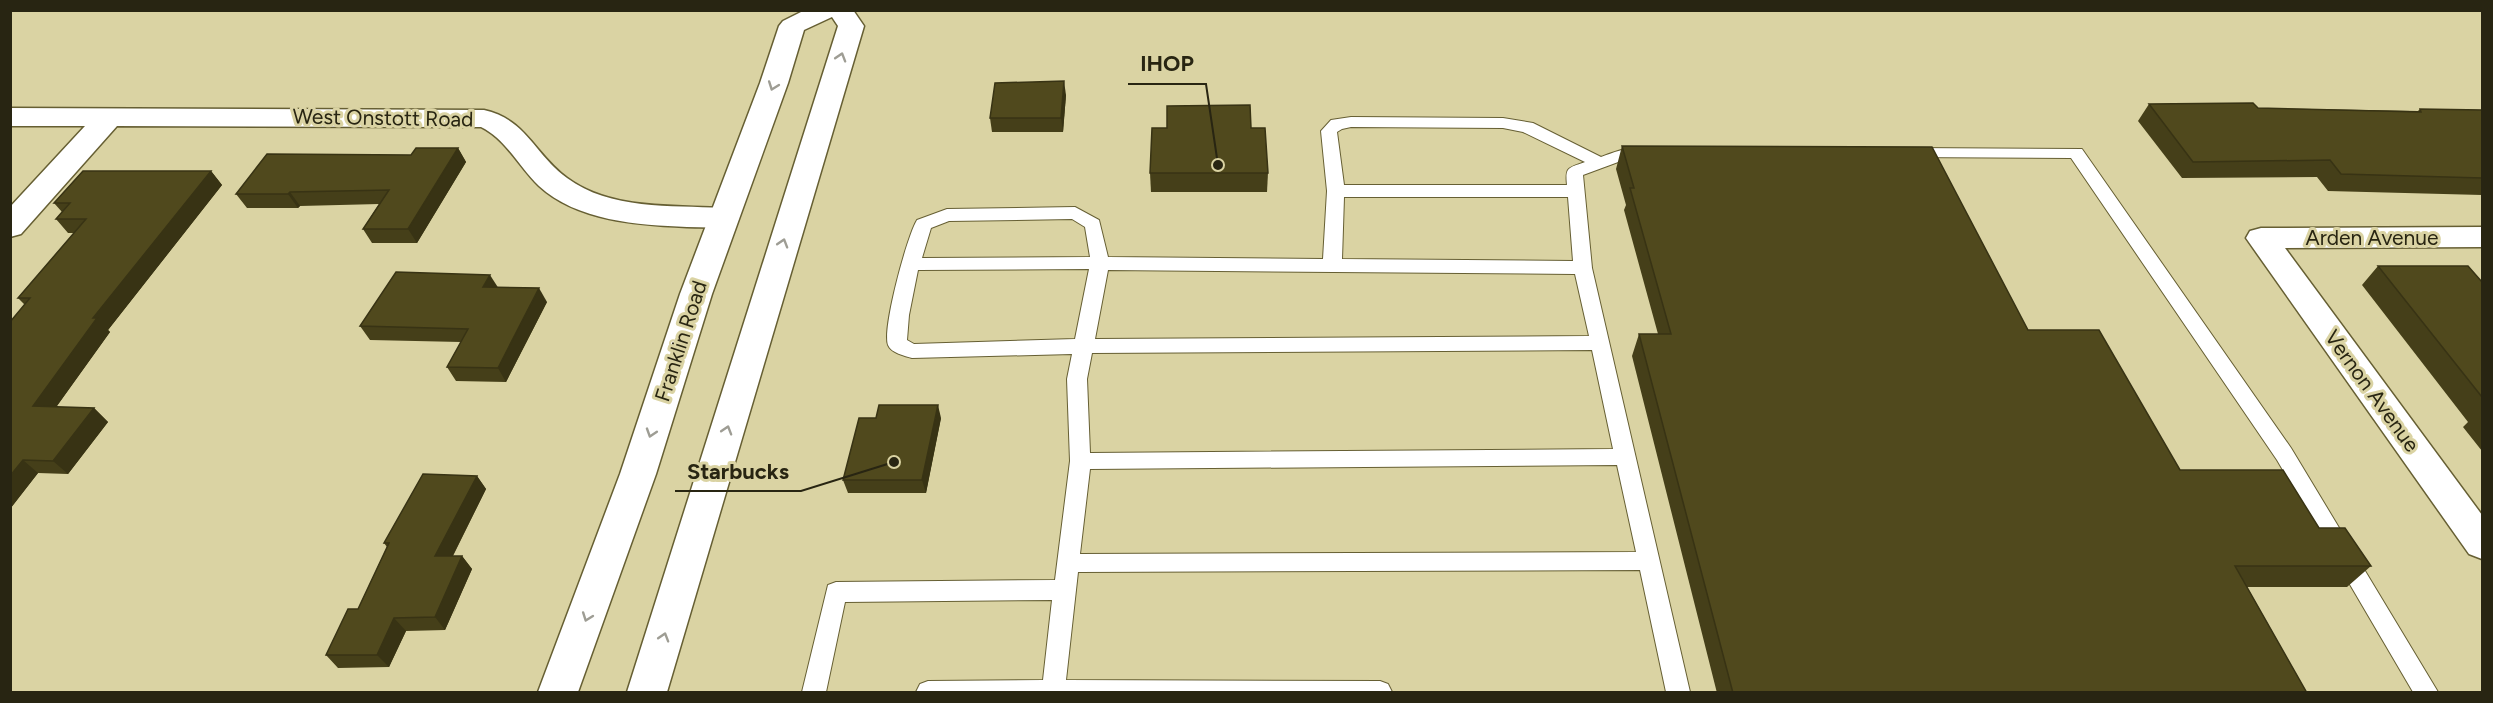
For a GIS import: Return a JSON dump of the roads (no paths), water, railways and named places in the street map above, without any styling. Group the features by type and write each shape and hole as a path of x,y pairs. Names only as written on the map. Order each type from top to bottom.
{"main road":[{"name":"Franklin Road","path":"558,693 638,474 722,218 774,83 792,26 827,10"},
{"path":"647,693 851,26 839,10"},
{"name":"West Onstott Road","path":"10,117 425,115 490,120 506,130 529,158 558,186 587,200 618,210 648,214 722,218"},
{"path":"10,227 110,117"},
{"name":"Arden Avenue","path":"2261,238 2482,237"},
{"name":"Vernon Avenue","path":"2261,238 2482,543"}],"lane":[{"path":"1332,266 1336,192 1329,131 1337,124 1351,122 1503,123 1527,127 1600,163"},
{"path":"1664,153 1628,153 1574,172 1583,268 1678,693"},
{"path":"1887,153 2076,153 2284,454 2426,693"},
{"path":"1336,192 1576,191"},
{"path":"1053,692 1080,461 1077,379 1083,346 1100,263 1093,224 1075,213 947,215 923,224 897,329 897,344 912,351 1083,346 1600,343"},
{"path":"912,264 1100,263 1583,268"},
{"path":"1080,461 1626,457"},
{"path":"1068,562 1649,561"},
{"path":"814,693 836,592 1065,591"},
{"path":"928,693 1380,693"}],"place":[{"name":"IHOP","path":"1218,165"},
{"name":"Starbucks","path":"894,462"}]}
